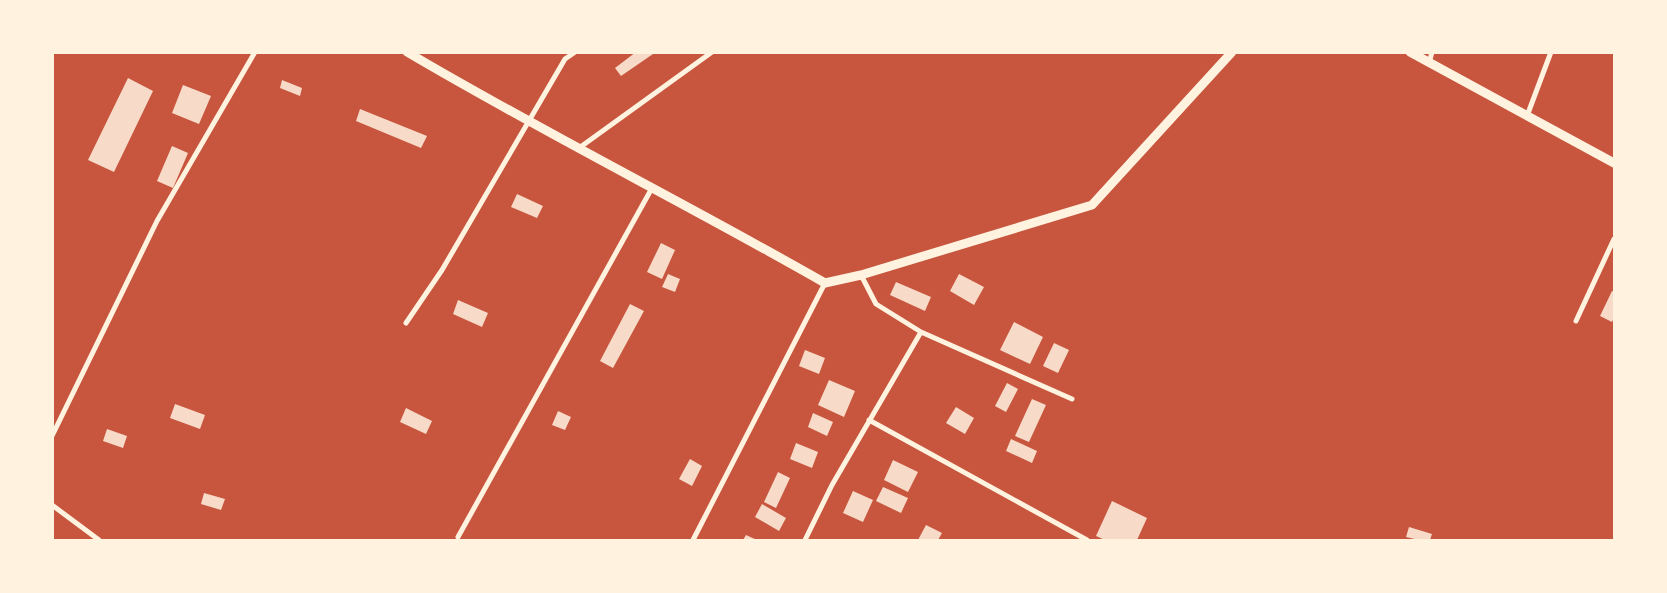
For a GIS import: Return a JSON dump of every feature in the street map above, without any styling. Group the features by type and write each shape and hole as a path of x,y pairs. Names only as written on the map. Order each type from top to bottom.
{"street":[{"path":"52,436 157,221 255,52"},
{"path":"407,52 527,121 652,187 825,283 861,275 1092,206 1232,52"},
{"path":"406,323 442,270 527,121 565,59 575,52"},
{"path":"579,148 712,52"},
{"path":"1410,52 1614,163"},
{"path":"1429,62 1432,52"},
{"path":"1527,116 1551,52"},
{"path":"458,537 652,187"},
{"path":"1576,321 1614,239"},
{"path":"861,275 876,304 921,332 1072,399"},
{"path":"693,540 825,283"},
{"path":"806,540 832,485 921,332"},
{"path":"869,420 1087,540"},
{"path":"52,505 99,540"}],"building":[{"path":"636,52 653,54 621,76 615,68"},
{"path":"128,78 153,91 114,172 88,160"},
{"path":"282,80 302,88 300,96 280,88"},
{"path":"183,85 211,96 199,124 172,113"},
{"path":"360,109 427,136 421,148 356,121"},
{"path":"172,146 188,153 173,188 157,181"},
{"path":"517,194 543,206 537,218 511,207"},
{"path":"661,243 675,250 662,279 647,272"},
{"path":"668,274 680,279 675,292 662,287"},
{"path":"959,274 984,287 974,305 950,291"},
{"path":"896,282 931,297 925,311 890,295"},
{"path":"1612,291 1614,292 1614,317 1612,322 1600,316"},
{"path":"458,300 488,313 482,327 453,314"},
{"path":"630,304 644,311 613,368 600,361"},
{"path":"1014,322 1043,337 1030,364 1000,350"},
{"path":"1054,343 1069,350 1058,373 1043,366"},
{"path":"805,350 825,358 819,374 799,366"},
{"path":"829,380 855,391 844,417 818,405"},
{"path":"1007,383 1018,389 1006,412 995,406"},
{"path":"1032,399 1046,405 1029,442 1015,436"},
{"path":"175,404 205,415 200,429 170,418"},
{"path":"956,407 974,418 965,434 946,423"},
{"path":"406,408 432,421 426,434 400,422"},
{"path":"558,411 571,417 565,430 552,425"},
{"path":"813,413 833,422 827,436 808,427"},
{"path":"107,429 127,436 123,448 103,441"},
{"path":"1011,439 1037,451 1032,463 1006,451"},
{"path":"796,443 818,452 812,468 790,459"},
{"path":"690,459 702,466 692,486 679,479"},
{"path":"893,460 918,472 908,492 884,480"},
{"path":"778,472 790,478 776,508 764,502"},
{"path":"883,487 908,498 901,513 876,501"},
{"path":"853,491 873,500 863,522 843,513"},
{"path":"204,493 225,499 221,510 201,504"},
{"path":"1112,501 1147,518 1137,540 1105,540 1096,536"},
{"path":"762,504 786,518 779,531 755,517"},
{"path":"926,525 942,533 938,540 918,540"},
{"path":"1409,527 1432,534 1430,540 1406,537"},
{"path":"746,535 757,540 743,540"}]}
